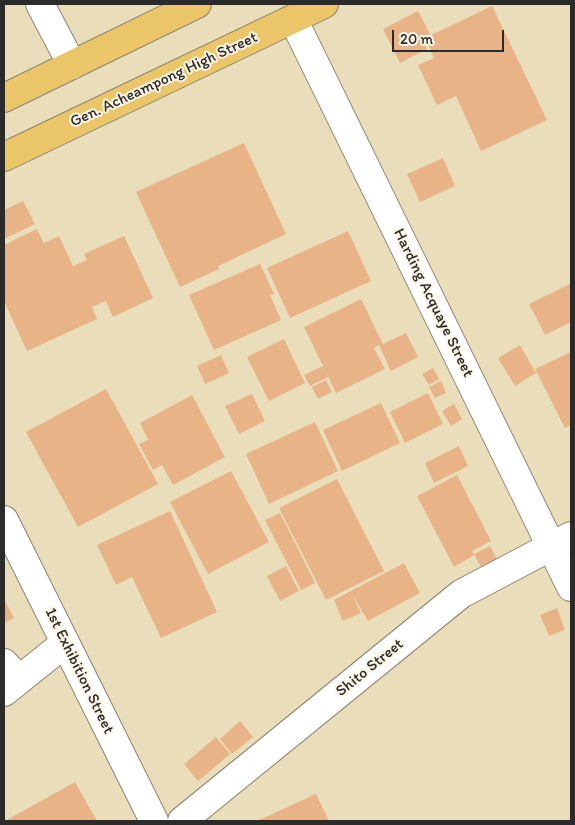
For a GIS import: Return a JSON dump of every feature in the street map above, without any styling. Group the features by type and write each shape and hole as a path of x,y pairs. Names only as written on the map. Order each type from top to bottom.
{"main road":[{"path":"4,98 197,4"},
{"name":"Gen. Acheampong High Street","path":"4,157 324,4"}],"street":[{"path":"40,4 72,65"},
{"name":"Harding Acquaye Street","path":"293,19 562,540 571,587"},
{"name":"1st Exhibition Street","path":"4,520 154,821"},
{"name":"Shito Street","path":"182,821 461,594 562,540"},
{"path":"9,678 65,643"}],"building":[{"path":"492,6 547,120 481,151 456,96 437,105 418,65 434,58 425,38"},
{"path":"418,11 430,34 421,39 427,49 400,63 383,29"},
{"path":"244,143 286,234 218,266 219,269 180,287 136,192"},
{"path":"443,158 455,186 420,202 407,174"},
{"path":"23,201 35,224 4,239 4,210"},
{"path":"37,229 44,243 59,236 73,266 87,260 84,254 124,236 153,298 113,317 106,301 92,307 97,319 27,351 4,301 4,245"},
{"path":"348,231 371,281 290,318 267,268"},
{"path":"260,264 274,294 270,295 281,320 214,350 189,295"},
{"path":"570,284 571,322 545,335 529,304"},
{"path":"361,299 383,344 406,333 418,357 391,371 379,345 374,348 385,369 336,393 324,368 328,377 310,386 304,375 323,366 304,327"},
{"path":"284,339 305,383 269,401 247,357"},
{"path":"520,345 536,373 515,386 498,358"},
{"path":"571,352 571,425 565,428 535,369"},
{"path":"221,355 229,373 205,384 197,366"},
{"path":"433,368 439,379 429,385 422,374"},
{"path":"326,380 332,392 318,399 312,387"},
{"path":"441,381 446,393 435,398 429,387"},
{"path":"106,389 158,484 78,527 26,432"},
{"path":"428,393 443,424 405,443 390,412"},
{"path":"252,394 265,421 239,434 225,406"},
{"path":"192,395 225,457 173,485 162,465 153,470 139,444 148,440 140,423"},
{"path":"381,403 400,443 342,471 323,430"},
{"path":"454,404 462,419 451,426 442,411"},
{"path":"315,422 338,471 269,504 246,454"},
{"path":"459,446 468,466 434,483 425,463"},
{"path":"231,471 269,542 208,574 170,502"},
{"path":"457,475 491,541 472,551 474,555 454,567 417,496"},
{"path":"337,479 384,571 326,600 279,508"},
{"path":"170,511 217,612 161,638 132,577 116,585 97,545"},
{"path":"280,513 315,583 301,590 265,520"},
{"path":"490,546 499,563 483,571 474,554"},
{"path":"404,563 420,593 368,621 352,594 361,613 343,621 334,600"},
{"path":"286,566 299,591 280,601 267,576"},
{"path":"4,599 14,618 4,623"},
{"path":"557,608 565,630 549,636 540,615"},
{"path":"240,721 253,737 232,754 220,739"},
{"path":"216,737 230,754 198,781 184,764"},
{"path":"75,782 97,821 5,821"},
{"path":"316,794 329,821 257,821"}]}
